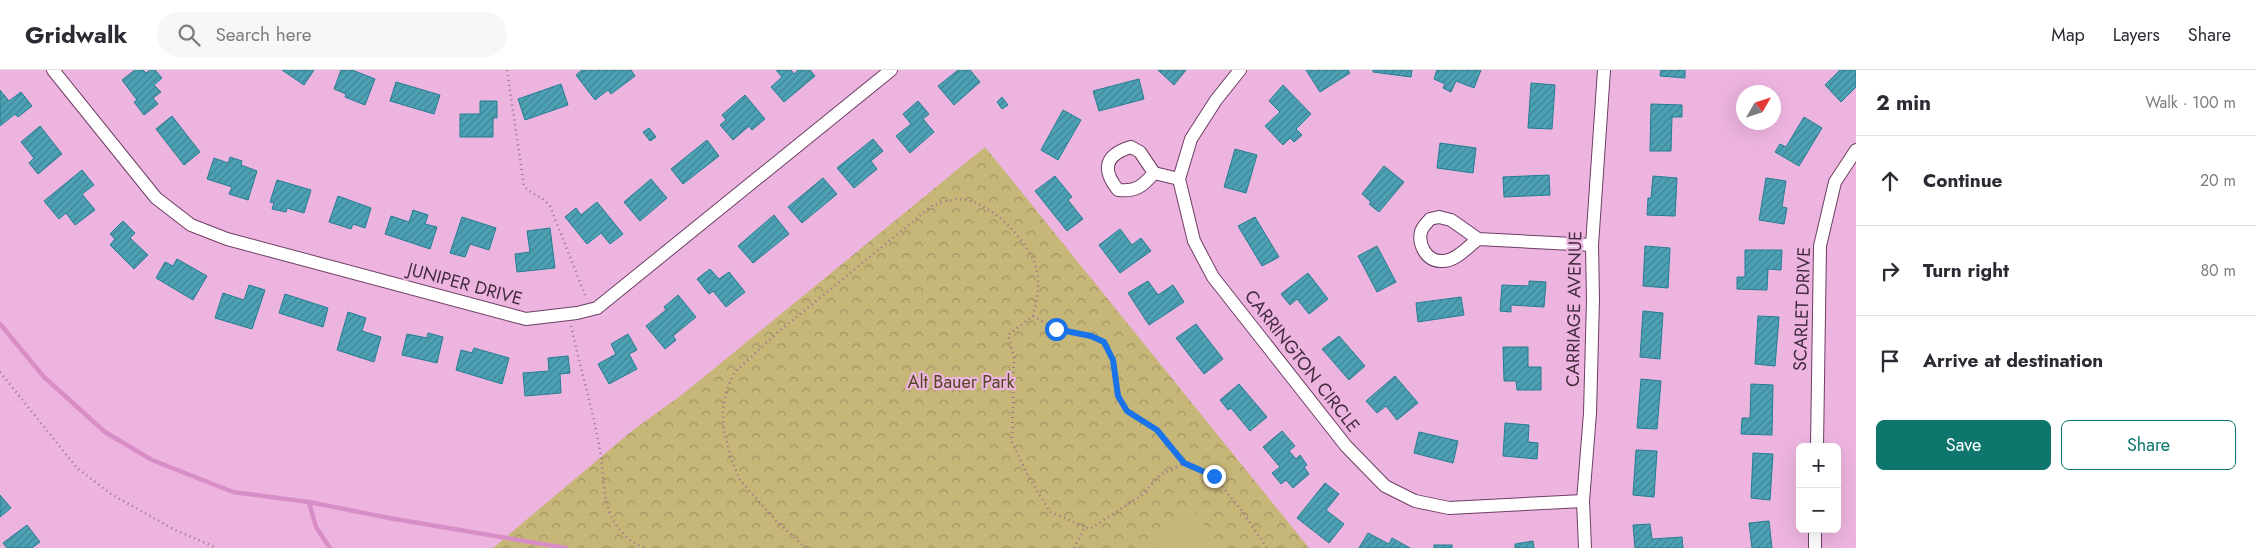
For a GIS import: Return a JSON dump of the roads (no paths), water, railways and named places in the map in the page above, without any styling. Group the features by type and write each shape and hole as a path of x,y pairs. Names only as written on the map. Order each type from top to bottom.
{"street":[{"name":"JUNIPER DRIVE","path":"53,70 156,198 191,225 227,239 526,319 597,308 891,70"},
{"path":"1154,174 1179,179 1191,139 1216,100 1240,70"},
{"name":"CARRIAGE AVENUE","path":"1585,548 1583,501 1590,414 1593,299 1592,245 1604,70"},
{"name":"SCARLET DRIVE","path":"1817,443 1820,246 1835,182 1856,150"},
{"name":"CARRINGTON CIRCLE","path":"1179,179 1194,241 1213,276 1346,446 1384,486 1415,500 1449,508 1583,501"},
{"path":"1478,239 1592,245"},
{"path":"1815,533 1815,548"}],"waterway":[{"path":"0,324 44,377 105,432 152,460 233,492 309,502 389,518 566,548"},
{"path":"309,502 316,527 330,548"}],"park label":[{"name":"Alt Bauer Park","path":"961,382"}]}
